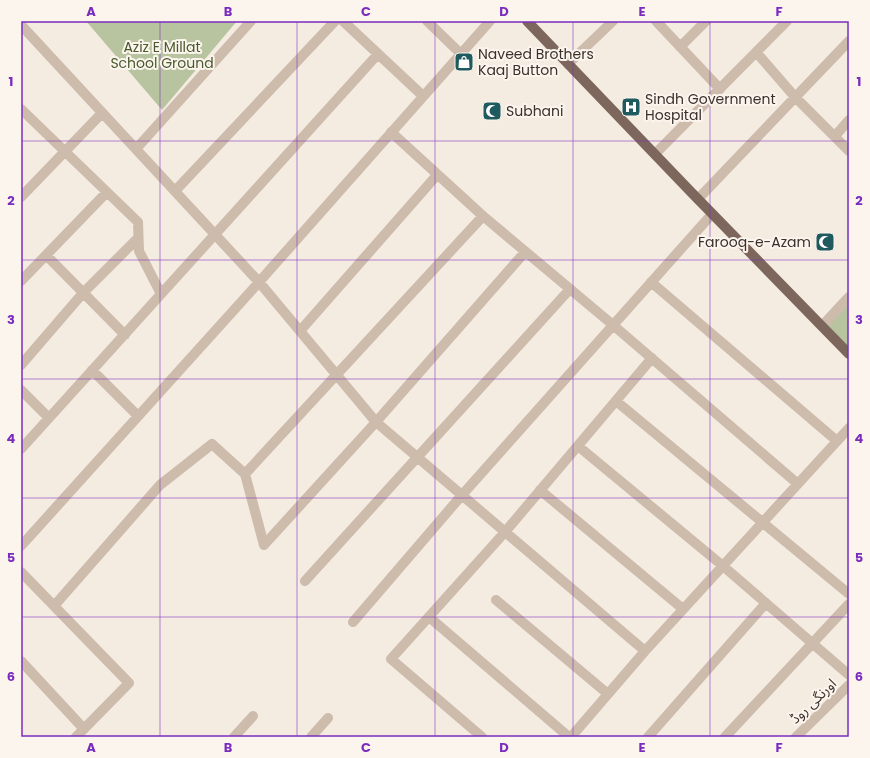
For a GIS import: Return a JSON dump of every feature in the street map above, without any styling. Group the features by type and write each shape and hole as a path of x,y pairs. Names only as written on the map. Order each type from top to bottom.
{"main road":[{"path":"527,21 849,354"}],"street":[{"path":"136,149 251,21"},
{"path":"175,191 335,21"},
{"path":"343,21 423,96"},
{"path":"427,21 460,54"},
{"path":"21,546 259,282 490,21"},
{"path":"568,64 613,21"},
{"path":"656,21 720,89"},
{"path":"680,47 706,21"},
{"path":"655,154 787,21"},
{"path":"21,25 259,282 376,422 645,651"},
{"path":"698,199 849,41"},
{"path":"756,52 795,97 849,151"},
{"path":"21,449 378,54"},
{"path":"22,112 65,151 138,222 139,251 161,294"},
{"path":"21,197 102,113"},
{"path":"835,136 849,120"},
{"path":"391,132 483,216 652,358 798,484"},
{"path":"300,331 438,175"},
{"path":"21,281 107,192"},
{"path":"353,622 462,495 712,214"},
{"path":"245,474 483,216"},
{"path":"21,365 83,293 138,238"},
{"path":"54,606 160,485 212,444 245,474 264,545 376,422 525,252"},
{"path":"46,255 125,335"},
{"path":"652,282 837,441"},
{"path":"305,581 570,289"},
{"path":"822,326 849,297"},
{"path":"482,737 470,733 391,659 505,532 652,358"},
{"path":"92,370 138,416"},
{"path":"21,390 49,418"},
{"path":"616,401 849,594"},
{"path":"429,617 570,737 645,651 849,428"},
{"path":"578,446 723,566 849,675"},
{"path":"540,490 683,610"},
{"path":"21,572 129,683 76,737"},
{"path":"496,600 608,694"},
{"path":"648,737 766,603"},
{"path":"725,737 849,604"},
{"path":"21,661 84,729"},
{"name":"اورنگی روڈ","path":"796,737 849,685"},
{"path":"234,737 253,716"},
{"path":"311,737 328,718"}],"green space":[{"name":"Aziz E Millat School Ground","path":"86,21 237,21 162,110"},
{"path":"849,297 849,353 822,326"}],"place":[{"name":"Naveed Brothers Kaaj Button","path":"464,62"},
{"name":"Sindh Government Hospital","path":"631,107"},
{"name":"Subhani","path":"492,111"},
{"name":"Farooq-e-Azam","path":"825,242"}]}
